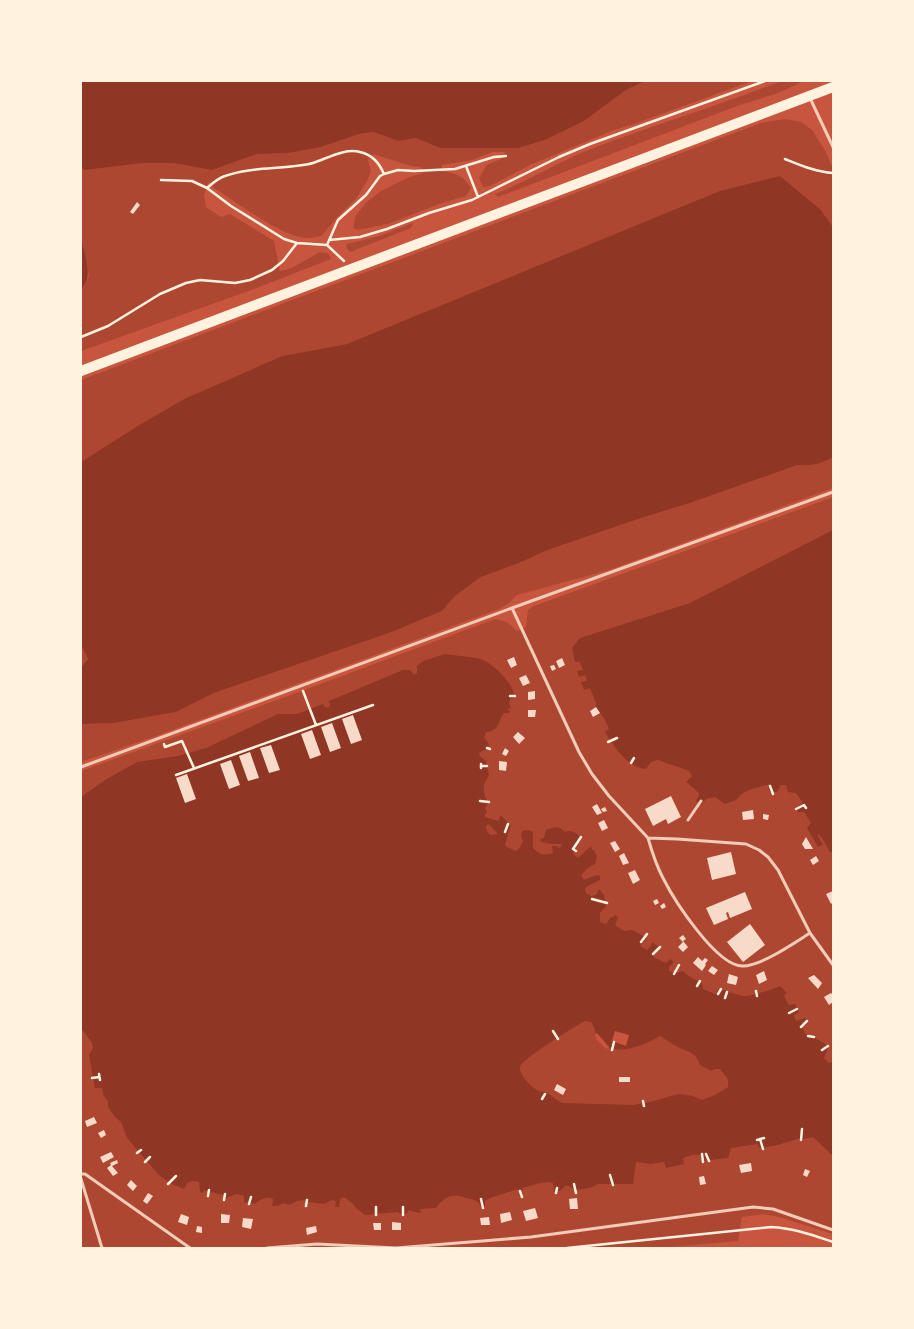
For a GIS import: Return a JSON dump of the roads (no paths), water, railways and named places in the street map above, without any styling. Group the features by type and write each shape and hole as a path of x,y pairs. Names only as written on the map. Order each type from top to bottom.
{"main road":[{"path":"81,371 833,87"}],"lane":[{"path":"810,96 833,147"},
{"path":"81,768 512,608 833,492"},
{"path":"512,608 582,758 609,796 648,838 653,856 663,879 690,922 707,943 733,965 741,967 749,966 770,957 810,933"},
{"path":"688,820 700,801"},
{"path":"648,838 746,844 759,850 768,857 778,870 810,933 833,965"},
{"path":"81,1174 84,1174 190,1248"},
{"path":"81,1180 102,1248"},
{"path":"267,1248 317,1244 396,1248 531,1237 752,1206 773,1209 833,1230"}]}
